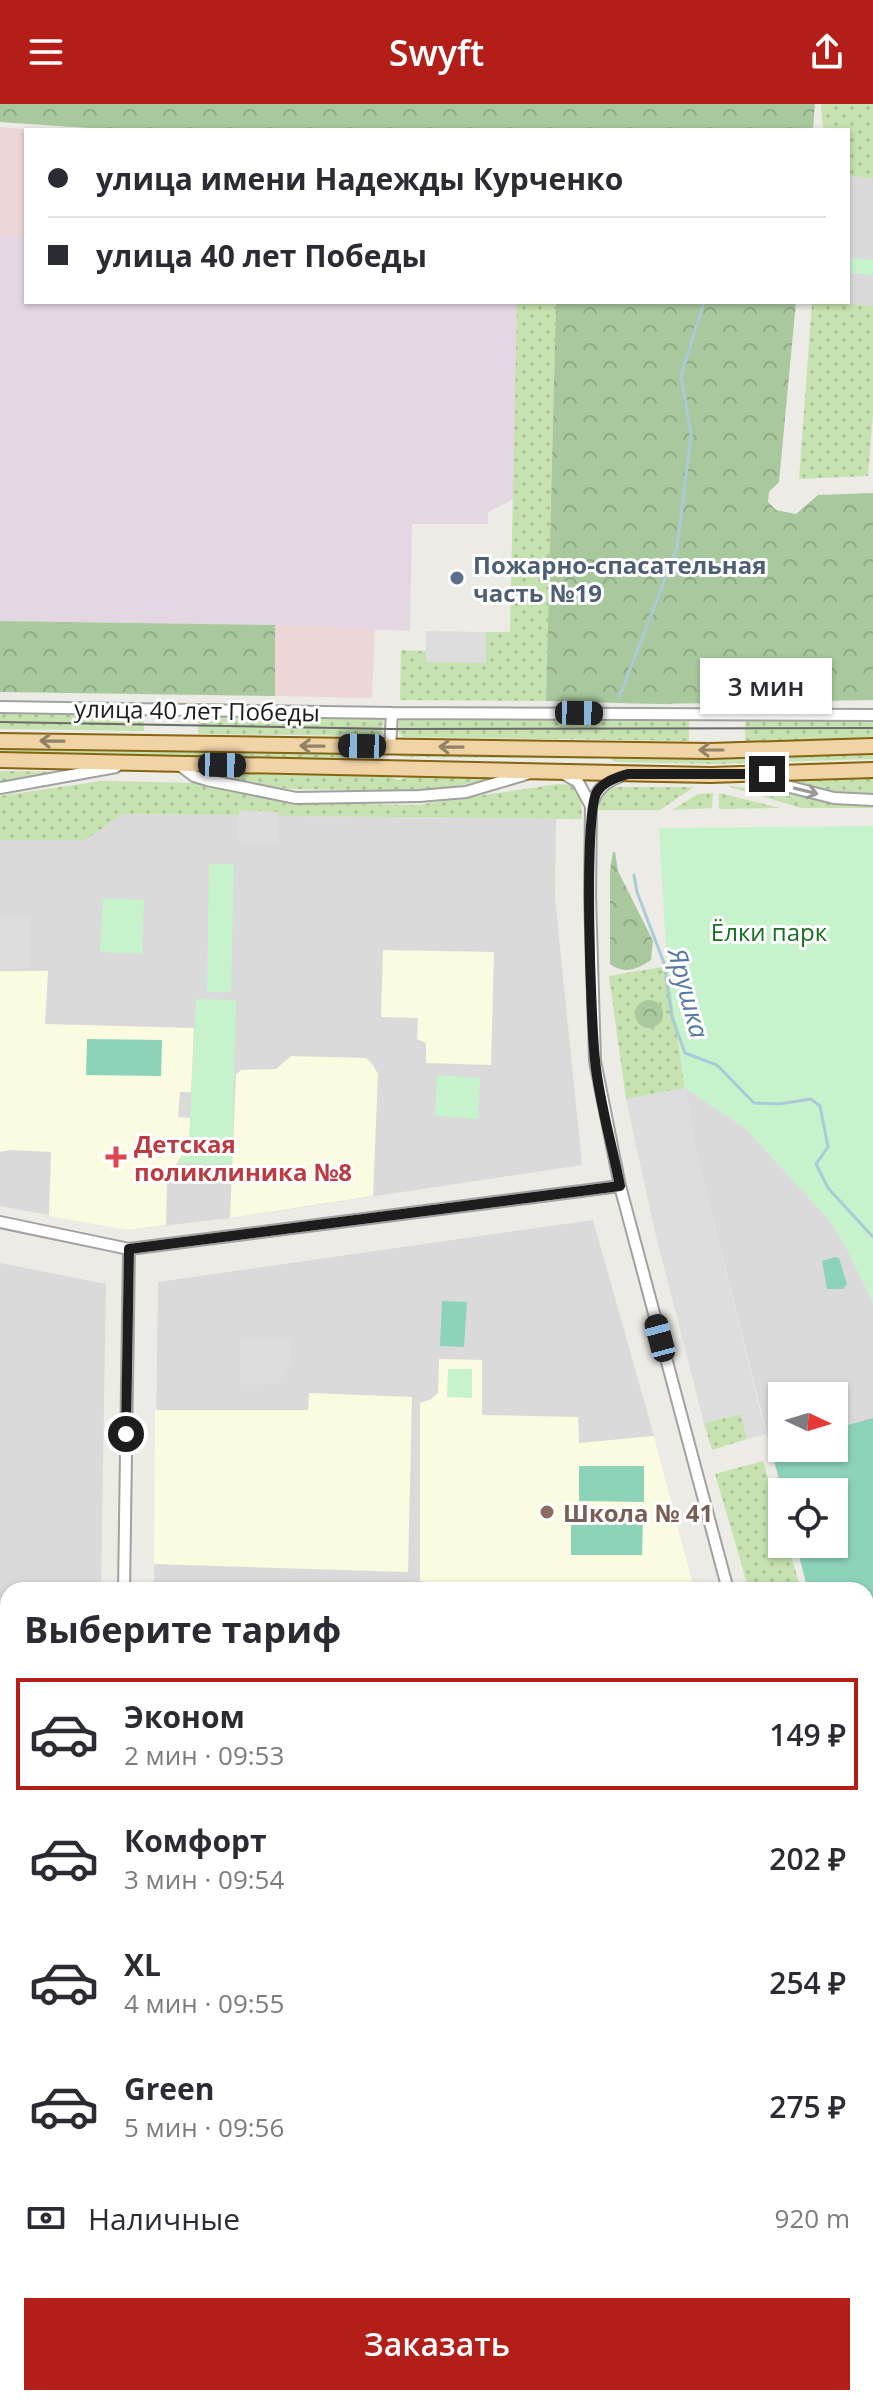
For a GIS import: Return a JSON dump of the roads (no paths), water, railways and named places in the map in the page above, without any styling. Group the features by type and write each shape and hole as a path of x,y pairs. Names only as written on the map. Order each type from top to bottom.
{"main road":[{"name":"улица 40 лет Победы","path":"0,741 710,751 873,746"},
{"path":"390,747 390,769"},
{"path":"602,773 603,749"},
{"path":"0,760 628,774 741,775 873,770"}],"street":[{"name":"улица 40 лет Победы","path":"0,707 392,713 873,715"},
{"path":"390,747 392,713"},
{"path":"0,788 137,763"},
{"path":"178,764 194,776 207,780 296,798 466,792 538,771"},
{"path":"560,772 578,782 591,806"},
{"path":"628,774 607,781 596,792 591,806 590,896 595,1061 620,1186 726,1582"},
{"path":"741,775 834,798 873,800"},
{"path":"0,1222 129,1249 620,1186"},
{"path":"124,1582 129,1249"}],"waterway":[{"path":"619,698 677,548 691,435 681,376 703,304"},
{"name":"Ярушка","path":"634,875 637,892 664,963 672,1017 685,1053 717,1065 754,1103 779,1104 811,1099 820,1106 828,1147 816,1164 828,1188 873,1237"}],"tram line":[{"path":"0,722 391,729 873,728"}],"place":[{"name":"Пожарно-спасательная часть №19","path":"457,578"},
{"name":"Детская поликлиника №8","path":"116,1157"},
{"name":"Школа № 41","path":"547,1512"}],"park label":[{"name":"Ёлки парк","path":"769,931"}]}
